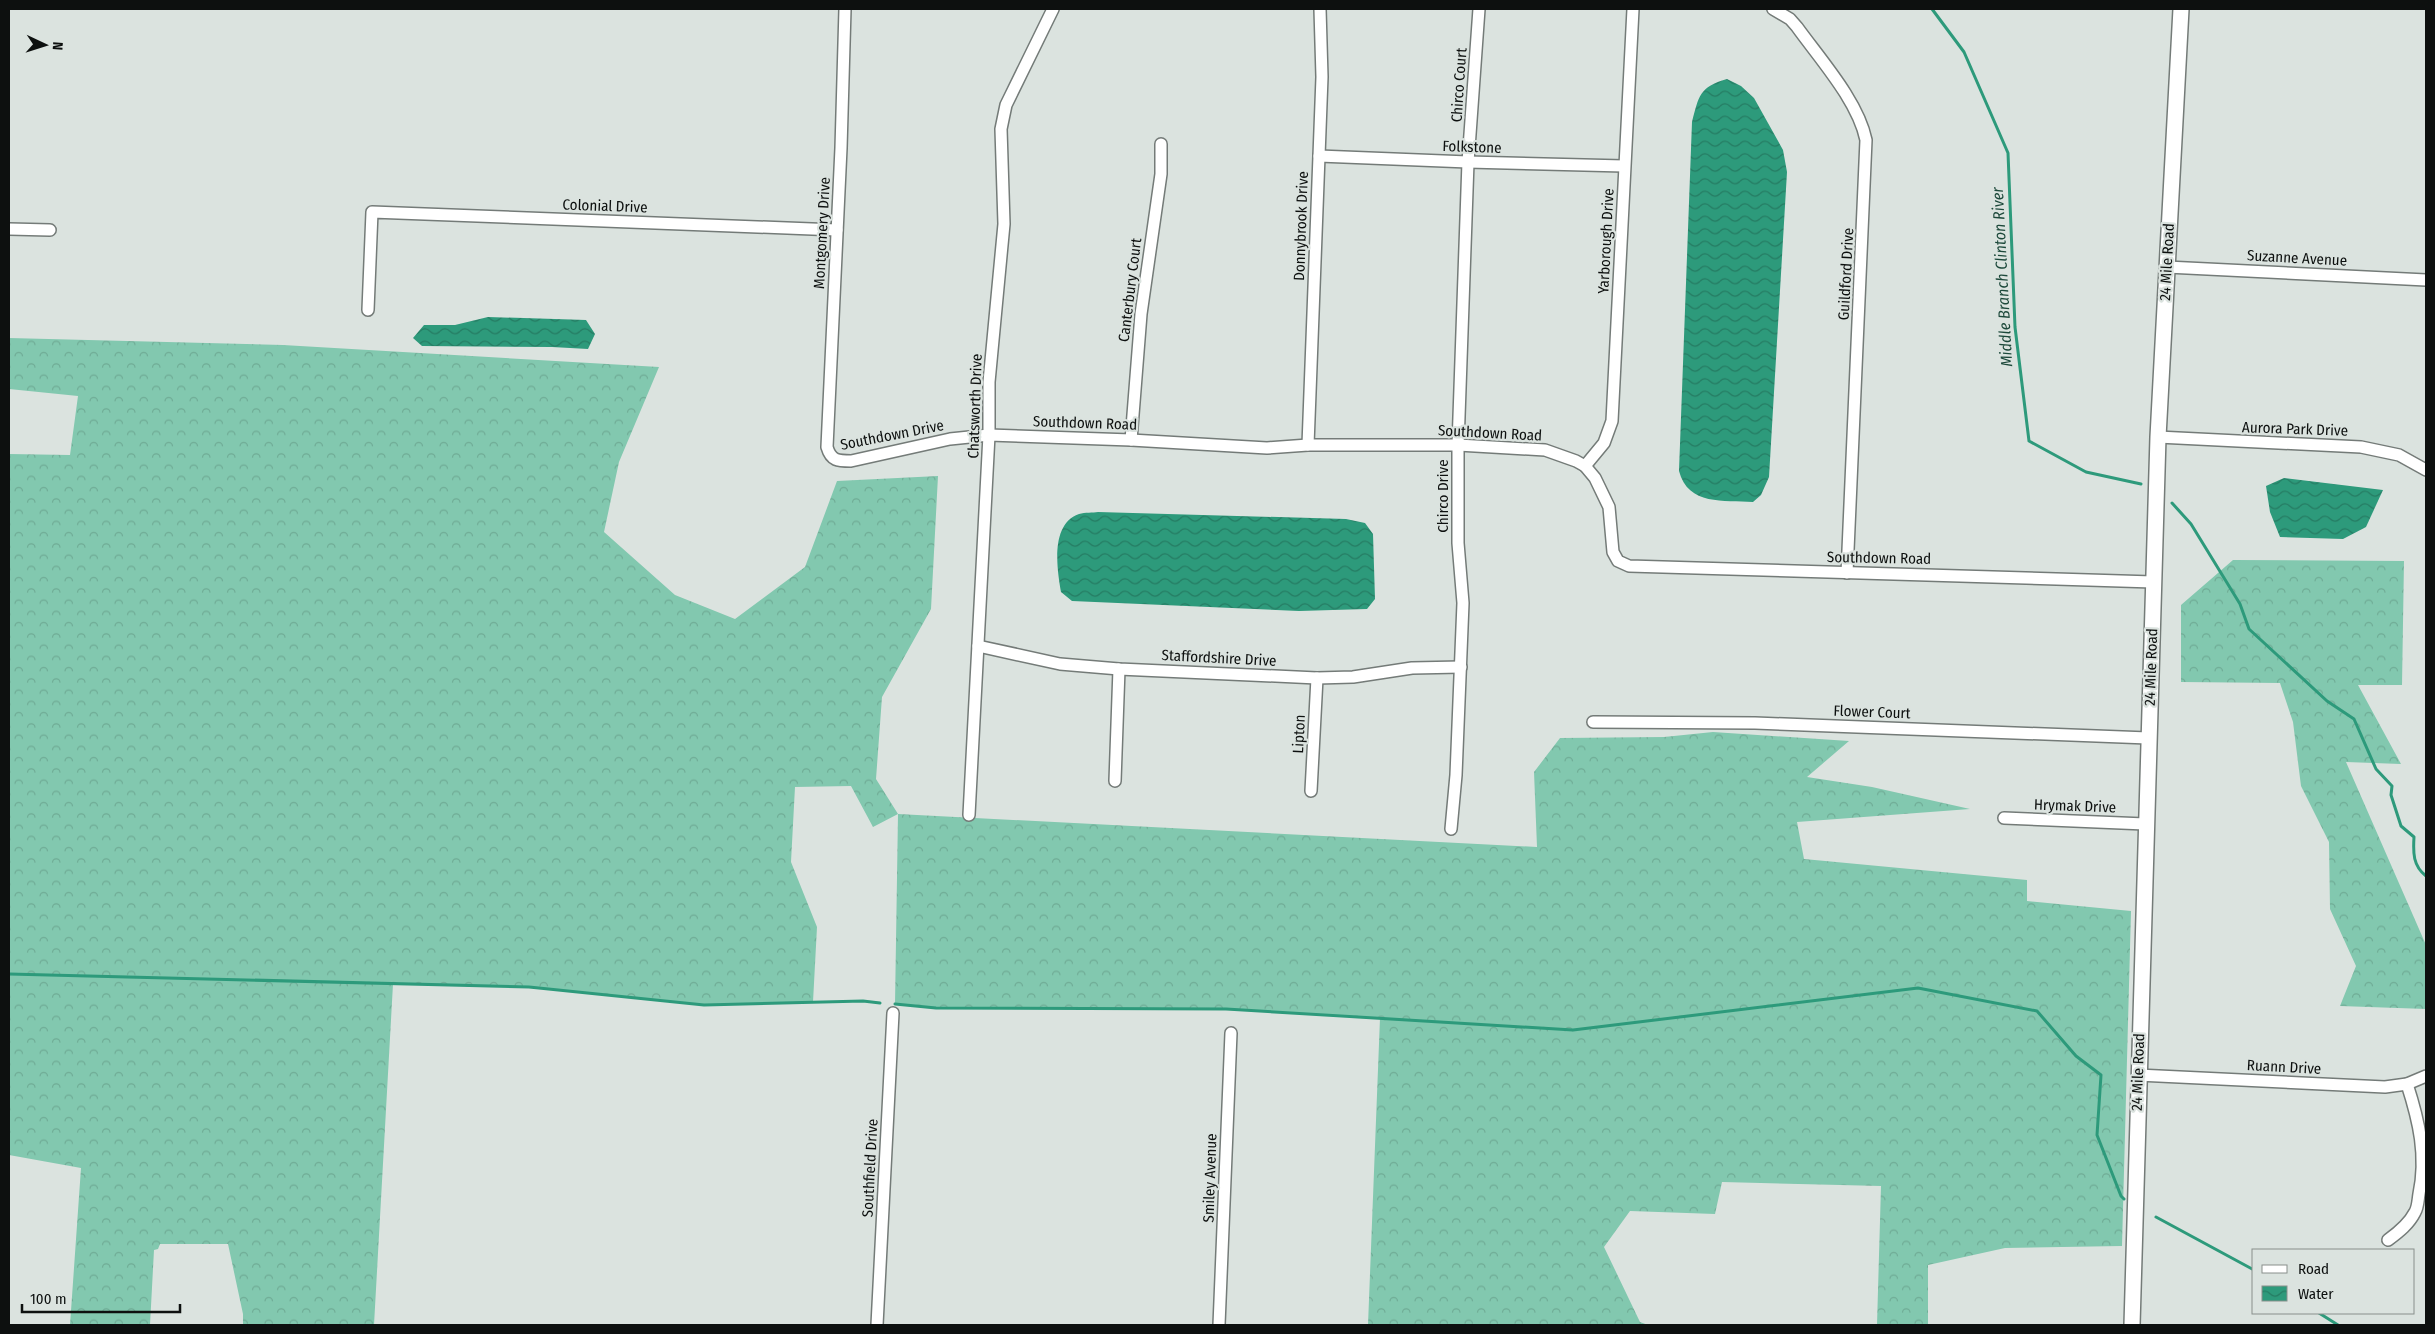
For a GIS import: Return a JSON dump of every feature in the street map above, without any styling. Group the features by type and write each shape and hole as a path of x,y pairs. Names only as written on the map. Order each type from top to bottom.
{"street":[{"name":"Montgomery Drive","path":"831,458 827,447 845,9"},
{"name":"Chatsworth Drive","path":"969,815 989,435 989,382 1004,224 1001,129 1006,104 1053,9"},
{"name":"Donnybrook Drive","path":"1308,445 1322,77 1320,9"},
{"name":"Chirco Court","path":"1468,162 1479,9"},
{"name":"Yarborough Drive","path":"1585,466 1604,443 1612,421 1633,9"},
{"name":"Guildford Drive","path":"1773,9 1790,19 1803,35 1853,108 1862,124 1866,140 1847,572"},
{"name":"24 Mile Road","path":"2132,1325 2145,824 2158,438 2181,9"},
{"name":"Canterbury Court","path":"1131,440 1141,314 1161,174 1162,144"},
{"name":"Folkstone","path":"1319,156 1624,166"},
{"name":"Chirco Drive","path":"1451,829 1456,774 1463,603 1458,543 1458,445 1468,162"},
{"name":"Colonial Drive","path":"368,310 372,212 837,230"},
{"path":"9,229 50,230"},
{"name":"Suzanne Avenue","path":"2166,267 2426,280"},
{"name":"Southdown Road","path":"989,435 1131,440 1267,448 1308,445 1458,445 1545,450 1564,455 1585,466 1607,500 1612,552 1622,564 1649,568 2153,582"},
{"name":"Southdown Drive","path":"831,458 851,461 950,439 989,435"},
{"name":"Aurora Park Drive","path":"2158,438 2361,446 2399,455 2426,470"},
{"name":"Staffordshire Drive","path":"978,646 1060,664 1119,669 1317,678 1353,677 1412,668 1460,667"},
{"path":"1115,781 1119,669"},
{"name":"Lipton","path":"1311,791 1317,678"},
{"name":"Flower Court","path":"1593,722 1765,723 2148,738"},
{"name":"Hrymak Drive","path":"2004,818 2145,824"},
{"name":"Southfield Drive","path":"878,1325 892,1013"},
{"name":"Smiley Avenue","path":"1219,1325 1231,1033"},
{"name":"Ruann Drive","path":"2138,1075 2385,1086 2407,1084 2426,1076"},
{"path":"2388,1240 2404,1228 2416,1211 2422,1182 2423,1146 2417,1113 2407,1084"}],"green space":[{"path":"9,338 283,345 659,367 619,462 604,532 675,595 735,619 805,567 837,481 938,476 931,609 882,697 876,779 898,814 873,827 851,786 795,787 791,862 817,927 813,1002 704,1005 529,987 393,984 374,1325 243,1325 243,1314 228,1244 160,1244 158,1249 154,1250 150,1325 70,1325 81,1168 9,1155 9,454 70,455 78,396 9,389"},
{"path":"2233,560 2404,561 2402,685 2358,685 2401,764 2346,762 2426,945 2426,1009 2340,1006 2356,966 2330,909 2329,842 2301,786 2293,722 2280,683 2181,682 2181,605"},
{"path":"1713,732 1849,741 1807,777 1872,787 1970,809 1797,822 1804,859 2027,880 2027,901 2131,911 2122,1246 2005,1248 1928,1265 1928,1325 1877,1325 1881,1186 1722,1182 1715,1214 1630,1211 1604,1247 1640,1322 1648,1325 1368,1325 1380,1018 1226,1009 936,1008 895,1004 898,814 1537,847 1534,772 1560,738 1664,737"}],"water":[{"path":"1727,79 1741,86 1754,98 1783,150 1787,172 1769,477 1761,495 1753,502 1719,501 1699,496 1690,490 1679,471 1692,122 1696,105 1705,89"},
{"path":"488,317 586,320 595,334 588,349 422,346 413,338 424,325 455,325"},
{"path":"2284,478 2383,490 2366,527 2343,539 2280,537 2270,512 2266,486"},
{"path":"1081,513 1346,519 1365,523 1373,534 1375,599 1367,609 1299,611 1072,601 1061,592 1057,560 1060,537 1063,527 1070,519"}],"waterway":[{"name":"Middle Branch Clinton River","path":"1932,9 1964,52 2008,153 2015,327 2029,441 2086,472 2141,484"},
{"name":"Middle Branch Clinton River","path":"2172,503 2191,524 2240,604 2249,629 2327,701 2354,719 2376,769 2392,786 2391,795 2401,826 2414,837 2416,863 2426,876"},
{"path":"9,974 529,987 704,1005 863,1001 880,1003"},
{"path":"895,1004 936,1008 1226,1009 1573,1030 1918,988 2037,1011 2076,1056 2101,1075 2097,1135 2121,1196 2124,1199"},
{"path":"2156,1217 2252,1269"},
{"path":"2321,1314 2338,1325"}]}
